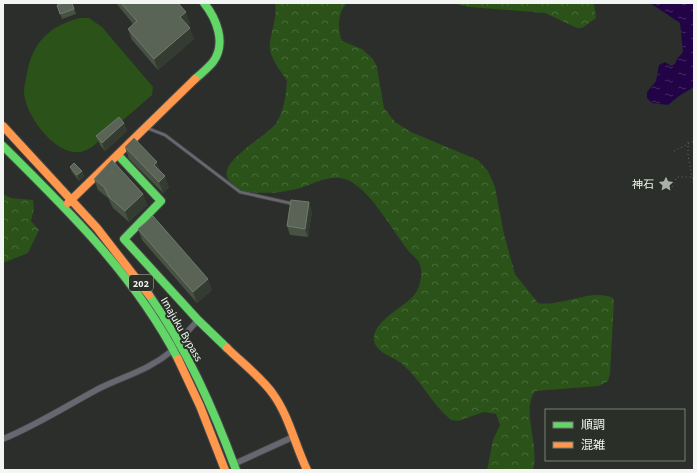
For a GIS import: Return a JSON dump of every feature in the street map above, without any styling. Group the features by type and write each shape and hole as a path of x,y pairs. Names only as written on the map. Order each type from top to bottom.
{"main road":[{"path":"65,207 208,67 217,54 220,38 219,29 216,19 204,3"},
{"name":"Imajuku Bypass","path":"3,126 72,199 139,280 179,341 203,390 235,467"},
{"name":"Imajuku Bypass","path":"3,146 97,241 148,307 194,390 222,469"},
{"path":"118,156 161,201 124,239 198,320 273,393 286,417 307,470"}],"street":[{"path":"179,341 198,320"},
{"path":"3,439 48,418 102,388 159,362 173,350"},
{"path":"235,467 293,437"}],"lane":[{"path":"147,128 165,135 240,192 295,204"}],"path":[{"path":"674,151 688,142 694,141"},
{"path":"688,142 694,186"},
{"path":"668,188 672,187 677,177 692,177"}],"green space":[{"path":"275,3 347,3 342,11 339,21 339,31 342,41 362,49 373,59 377,67 384,108 395,122 411,132 478,160 488,171 495,187 504,234 515,274 538,303 547,304 596,295 613,298 610,374 608,381 599,386 535,391 531,399 530,419 535,460 533,470 487,470 493,440 500,425 496,414 484,412 458,421 451,420 438,407 408,369 381,351 375,344 375,333 378,327 417,291 420,284 421,269 418,260 407,249 377,207 359,187 340,178 328,178 290,191 258,193 245,192 230,182 227,175 229,167 235,158 272,128 277,122 283,107 287,81 275,62 270,50 270,40 276,9"},
{"path":"452,3 594,3 596,18 582,28 577,28 545,13 469,7"},
{"path":"80,18 89,18 102,27 153,87 152,95 92,147 87,150 73,152 56,144 40,129 25,100 24,91 30,62 33,52 38,44 51,31 59,26"},
{"path":"3,194 11,198 33,200 34,208 31,221 39,230 28,253 3,263"}],"water":[{"path":"650,3 694,3 694,87 668,105 652,103 647,98 647,92 656,81 659,65 665,62 671,66 675,64 683,52 680,23"}],"building":[{"path":"72,3 74,9 60,14 57,5"},
{"path":"121,3 178,3 186,12 180,17 190,28 154,59 128,29 137,21"},
{"path":"119,117 124,123 102,143 96,136"},
{"path":"134,138 157,162 154,165 165,176 159,182 125,147"},
{"path":"112,160 143,194 125,211 109,197 104,187 94,179"},
{"path":"74,163 82,171 77,175 70,167"},
{"path":"291,200 309,202 305,229 287,226"},
{"path":"153,216 208,279 193,292 138,229"}],"traffic: fast":[{"path":"195,79 213,62 219,47 216,23 204,3"},
{"path":"3,146 76,220 121,272 142,300 178,359"},
{"path":"118,155 161,201 124,239 198,320 227,348"},
{"path":"149,295 163,315 198,380 218,424 236,470"}],"traffic: slow":[{"path":"68,203 195,79"},
{"path":"3,126 97,228 149,295"},
{"path":"227,348 269,388 279,403 288,421 307,470"},
{"path":"178,359 200,406 225,470"}],"place":[{"name":"神石","path":"666,184"}]}
